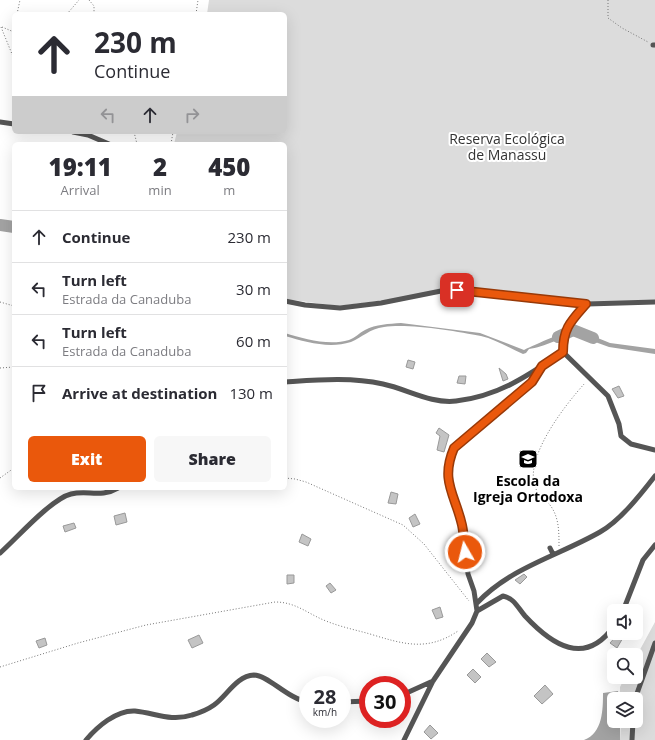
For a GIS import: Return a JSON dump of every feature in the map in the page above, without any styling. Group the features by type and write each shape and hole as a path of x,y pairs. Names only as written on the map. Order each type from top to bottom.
{"street":[{"path":"0,122 12,124"},
{"path":"83,134 104,142"},
{"path":"287,301 305,305 340,308 381,303 446,290 461,290 586,304 655,302"},
{"path":"586,304 569,324 565,332 563,352 608,396 619,424 621,436 631,444 655,450"},
{"path":"287,382 366,381 400,388 433,399 456,401 502,389 517,383 563,352"},
{"path":"404,740 433,681 472,623 477,611 477,603 468,574 462,524 451,496 449,461 454,448 461,440 532,382 542,366"},
{"path":"477,603 497,584 555,553 601,531 644,490 655,476"},
{"path":"0,553 56,502 69,494 81,492 92,494 108,493 114,490"},
{"path":"626,604 643,560 655,544"},
{"path":"550,548 555,553"},
{"path":"477,611 503,596 510,598 526,616 552,639 566,647 576,650 587,648 598,643 607,636"},
{"path":"638,692 655,644"},
{"path":"86,740 102,724 124,713 133,711 166,718 179,718 203,711 214,705 236,683 248,675 257,675 262,677 286,694 299,699"},
{"path":"411,692 433,681"},
{"path":"632,740 633,728"}],"path":[{"path":"17,12 20,0"},
{"path":"69,12 79,0"},
{"path":"89,0 94,6 94,12"},
{"path":"196,12 198,0"},
{"path":"608,0 608,18 622,28 654,45"},
{"path":"0,26 12,31"},
{"path":"0,26 12,54"},
{"path":"0,302 12,305"},
{"path":"0,368 12,367"},
{"path":"555,553 559,548 559,527 555,512 539,496 532,477 546,435 565,406 589,378"},
{"path":"0,478 12,469"},
{"path":"287,478 306,482 403,525 424,544 465,598 471,602 477,603"},
{"path":"0,667 78,643 146,625 193,615 276,602 291,603 327,622 406,644 418,645 434,643 450,637 461,630"}],"green space":[{"name":"Reserva Ecológica de Manassu","path":"209,0 655,0 655,301 586,303 471,289 338,306 287,299 287,142 174,142 176,134 287,134 287,12 207,12"},
{"path":"655,622 655,740 620,740 621,728 643,728 643,692 620,692 622,684 643,684 643,648 641,648"}],"shaded area":[{"path":"401,323 480,333 524,350 575,328 560,339 529,349 523,354 486,337 445,330 405,326 379,328 370,331 351,342 334,345 318,344 287,336 287,334 317,341 341,342 351,339 369,328"},
{"path":"578,330 610,343 655,349 655,354 609,347 576,335"},
{"path":"607,692 607,728 620,728 620,740 584,740 595,732 601,720 603,693"}],"building":[{"path":"408,360 415,362 413,369 406,367"},
{"path":"499,368 506,374 508,379 503,381"},
{"path":"459,376 466,376 465,384 457,383"},
{"path":"619,386 624,396 618,398 612,389"},
{"path":"439,428 449,435 444,452 437,450 440,436 436,433"},
{"path":"391,492 398,494 396,504 388,503"},
{"path":"125,513 127,522 116,525 114,516"},
{"path":"415,514 420,524 413,527 409,518"},
{"path":"74,523 76,528 65,532 63,526"},
{"path":"302,534 311,539 308,546 299,542"},
{"path":"524,574 527,577 520,584 515,580"},
{"path":"287,575 294,575 294,583 287,584"},
{"path":"330,583 336,590 331,593 326,586"},
{"path":"440,607 443,617 436,619 432,610"},
{"path":"199,635 203,643 192,648 188,640"},
{"path":"45,638 47,645 39,648 36,641"},
{"path":"613,640 622,640 617,648 610,643"},
{"path":"487,653 496,662 489,667 481,659"},
{"path":"473,669 481,677 475,683 467,675"},
{"path":"545,685 553,694 542,704 534,696"},
{"path":"430,725 438,733 431,739 424,732"}],"waterway":[{"path":"0,225 12,227"},
{"path":"558,337 573,330 593,338"}],"place":[{"name":"Escola da Igreja Ortodoxa","path":"528,459"}],"route":[{"path":"457,290 469,290 586,304 569,324 565,332 563,352 542,366 532,382 461,440 454,448 449,461 451,496 462,524 465,552"}]}
